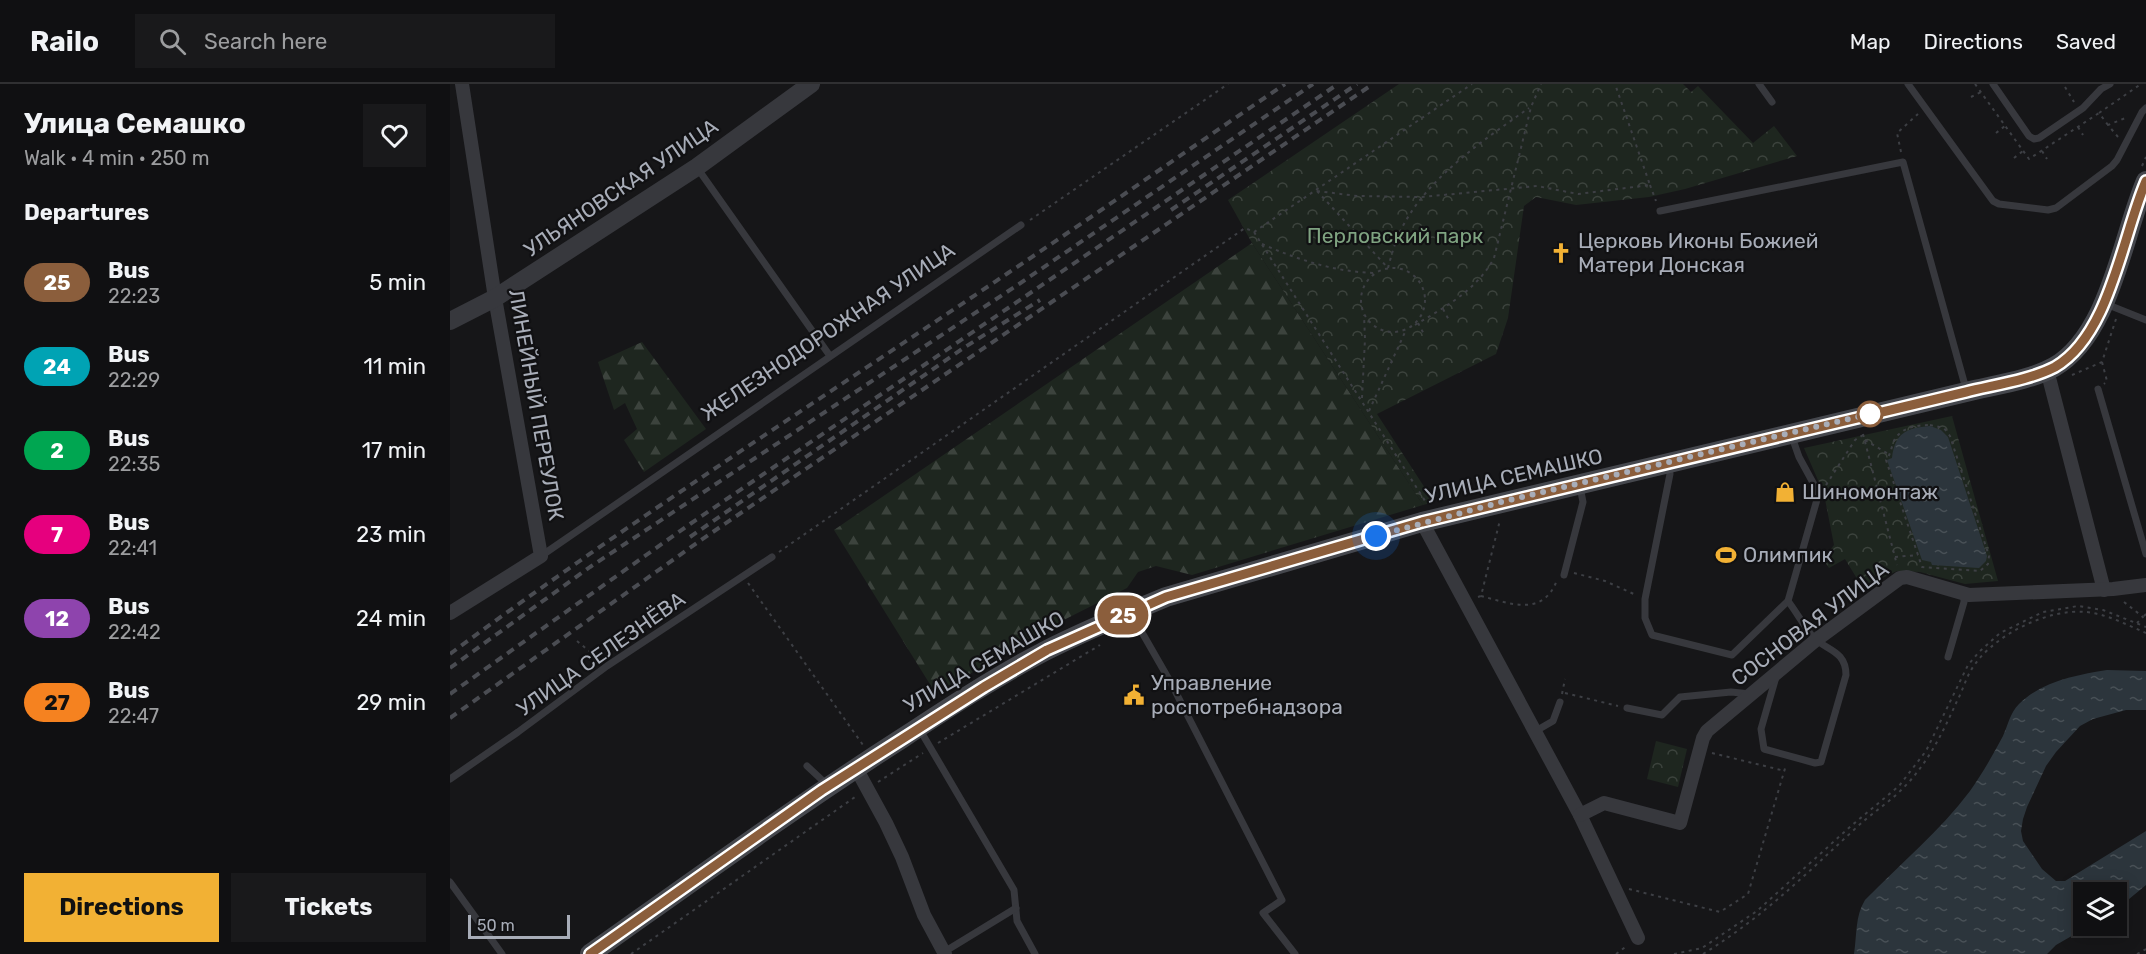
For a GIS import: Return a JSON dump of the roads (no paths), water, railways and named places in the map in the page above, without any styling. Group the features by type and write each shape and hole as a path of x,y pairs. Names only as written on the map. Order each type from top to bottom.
{"main road":[{"name":"УЛИЦА СЕМАШКО","path":"590,954 822,785 856,768 1015,667 1047,650 1166,597 1427,517 1580,484 1791,434 2047,370 2071,354 2084,340 2104,303 2144,174"}],"street":[{"name":"ЛИНЕЙНЫЙ ПЕРЕУЛОК","path":"462,84 495,298 541,555"},
{"name":"УЛЬЯНОВСКАЯ УЛИЦА","path":"450,321 495,298 697,167 811,84"},
{"path":"2047,370 2108,590"},
{"path":"1427,517 1466,604 1580,815 1638,938"},
{"name":"ЖЕЛЕЗНОДОРОЖНАЯ УЛИЦА","path":"450,613 541,555"},
{"name":"СОСНОВАЯ УЛИЦА","path":"1580,815 1604,803 1680,823 1707,731 1816,640 1900,578 1964,594 2108,590 2146,585"},
{"path":"856,768 902,857 924,915 944,953"}],"lane":[{"path":"1759,84 1772,102"},
{"path":"1908,84 1992,199 1999,204 2048,210 2054,209 2112,166 2144,110"},
{"path":"1993,84 2029,136 2034,139 2039,138 2080,110 2101,89 2110,84"},
{"path":"1660,211 1903,162 1966,392"},
{"path":"697,167 830,356"},
{"name":"ЖЕЛЕЗНОДОРОЖНАЯ УЛИЦА","path":"541,555 1021,225"},
{"path":"2104,303 2146,320"},
{"path":"2098,389 2146,554"},
{"path":"1668,463 1670,474 1645,598 1645,618 1652,635 1728,655 1735,653 1788,601 1818,493 1799,458 1791,434"},
{"path":"1564,573 1583,502 1580,484"},
{"name":"УЛИЦА СЕЛЕЗНЁВА","path":"450,779 608,666 772,557"},
{"path":"1948,657 1964,602 1964,594"},
{"path":"1778,672 1761,733 1764,749 1815,763 1822,760 1846,675 1845,664 1833,649 1816,640 1788,601"},
{"path":"1130,612 1171,683 1282,900 1263,913 1295,954"},
{"path":"1627,708 1662,715 1680,697 1731,692 1751,694"},
{"path":"1534,732 1553,721 1560,702"},
{"path":"918,728 1014,890 1017,921 1035,954"},
{"path":"807,766 822,785"},
{"path":"450,882 502,954"},
{"path":"944,953 1016,908"}],"water":[{"path":"1930,426 1941,430 1948,437 1987,556 1986,561 1979,568 1932,565 1931,562 1922,560 1887,460 1892,458 1896,443 1903,433 1914,428"},
{"path":"2107,670 2146,671 2146,710 2126,710 2093,719 2080,726 2046,766 2023,819 2021,831 2023,841 2042,869 2056,881 2065,881 2146,831 2146,885 2127,901 2127,882 2073,882 2073,935 2056,945 2047,954 1854,954 1858,919 1865,900 1933,834 1970,791 2019,704 2049,684"}],"railway":[{"path":"450,654 657,508 1043,250 1285,84"},
{"path":"450,668 590,567 1019,284 1313,84"},
{"path":"450,694 690,524 1338,84"},
{"path":"1171,210 1357,84"},
{"path":"450,718 701,540 1373,84"},
{"path":"690,537 965,347 1040,300"}],"place":[{"name":"Церковь Иконы Божией Матери Донская","path":"1561,253"},
{"name":"Шиномонтаж","path":"1785,492"},
{"name":"Олимпик","path":"1726,555"},
{"name":"Управление роспотребнадзора","path":"1134,695"}],"park label":[{"name":"Перловский парк","path":"1395,236"}]}
